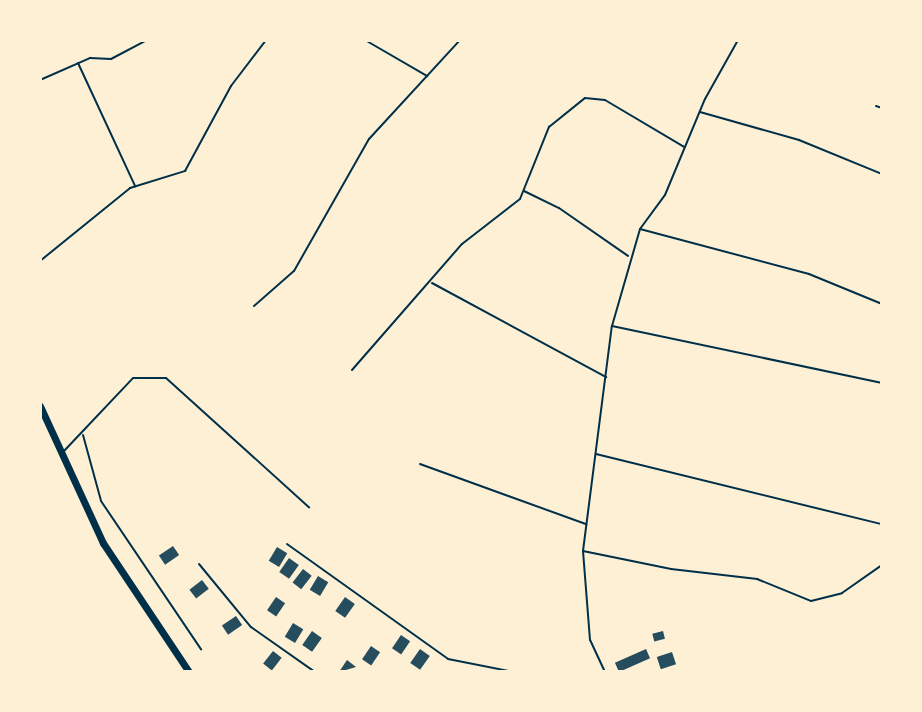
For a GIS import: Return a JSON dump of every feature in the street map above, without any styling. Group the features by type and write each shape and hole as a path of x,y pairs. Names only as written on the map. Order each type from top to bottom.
{"highway":[{"path":"40,406 59,454 102,543 189,672"}],"lane":[{"path":"40,80 78,63 111,59 147,40"},
{"path":"40,261 135,186 185,171 231,86 266,40"},
{"path":"365,40 427,76"},
{"path":"254,306 294,271 369,139 460,40"},
{"path":"605,672 590,640 583,551 612,326 628,256 640,229 665,195 700,112 738,40"},
{"path":"78,63 135,186"},
{"path":"352,370 432,283 462,244 524,191 549,127 585,98 605,100 685,148"},
{"path":"876,106 882,108"},
{"path":"700,112 800,140 882,174"},
{"path":"524,191 559,208 628,256"},
{"path":"640,229 809,274 882,304"},
{"path":"432,283 606,377"},
{"path":"612,326 882,383"},
{"path":"59,454 83,435 133,378 166,378 309,507"},
{"path":"83,435 101,501 201,649"},
{"path":"596,454 882,524"},
{"path":"420,464 586,524"},
{"path":"287,544 448,659 514,672"},
{"path":"583,551 671,569 757,579 811,601 842,593 882,565"},
{"path":"199,564 251,627 315,672"}],"building":[{"path":"173,546 179,555 165,565 159,556"},
{"path":"277,547 287,553 279,567 269,561"},
{"path":"289,558 299,565 289,579 279,572"},
{"path":"303,569 312,576 301,589 293,582"},
{"path":"318,576 328,582 320,596 310,590"},
{"path":"202,580 209,589 196,599 189,590"},
{"path":"276,597 285,603 276,616 267,610"},
{"path":"345,597 355,604 345,618 335,611"},
{"path":"236,616 242,625 228,635 222,626"},
{"path":"293,623 303,629 295,643 285,637"},
{"path":"312,631 322,638 312,652 302,645"},
{"path":"663,631 665,639 654,641 652,634"},
{"path":"401,635 410,641 401,654 392,648"},
{"path":"371,646 380,652 371,665 362,659"},
{"path":"420,649 430,656 420,670 410,663"},
{"path":"646,649 650,658 619,672 615,663"},
{"path":"273,651 282,658 272,670 263,664"},
{"path":"672,652 676,664 661,669 657,657"},
{"path":"347,660 356,667 339,672"}]}
